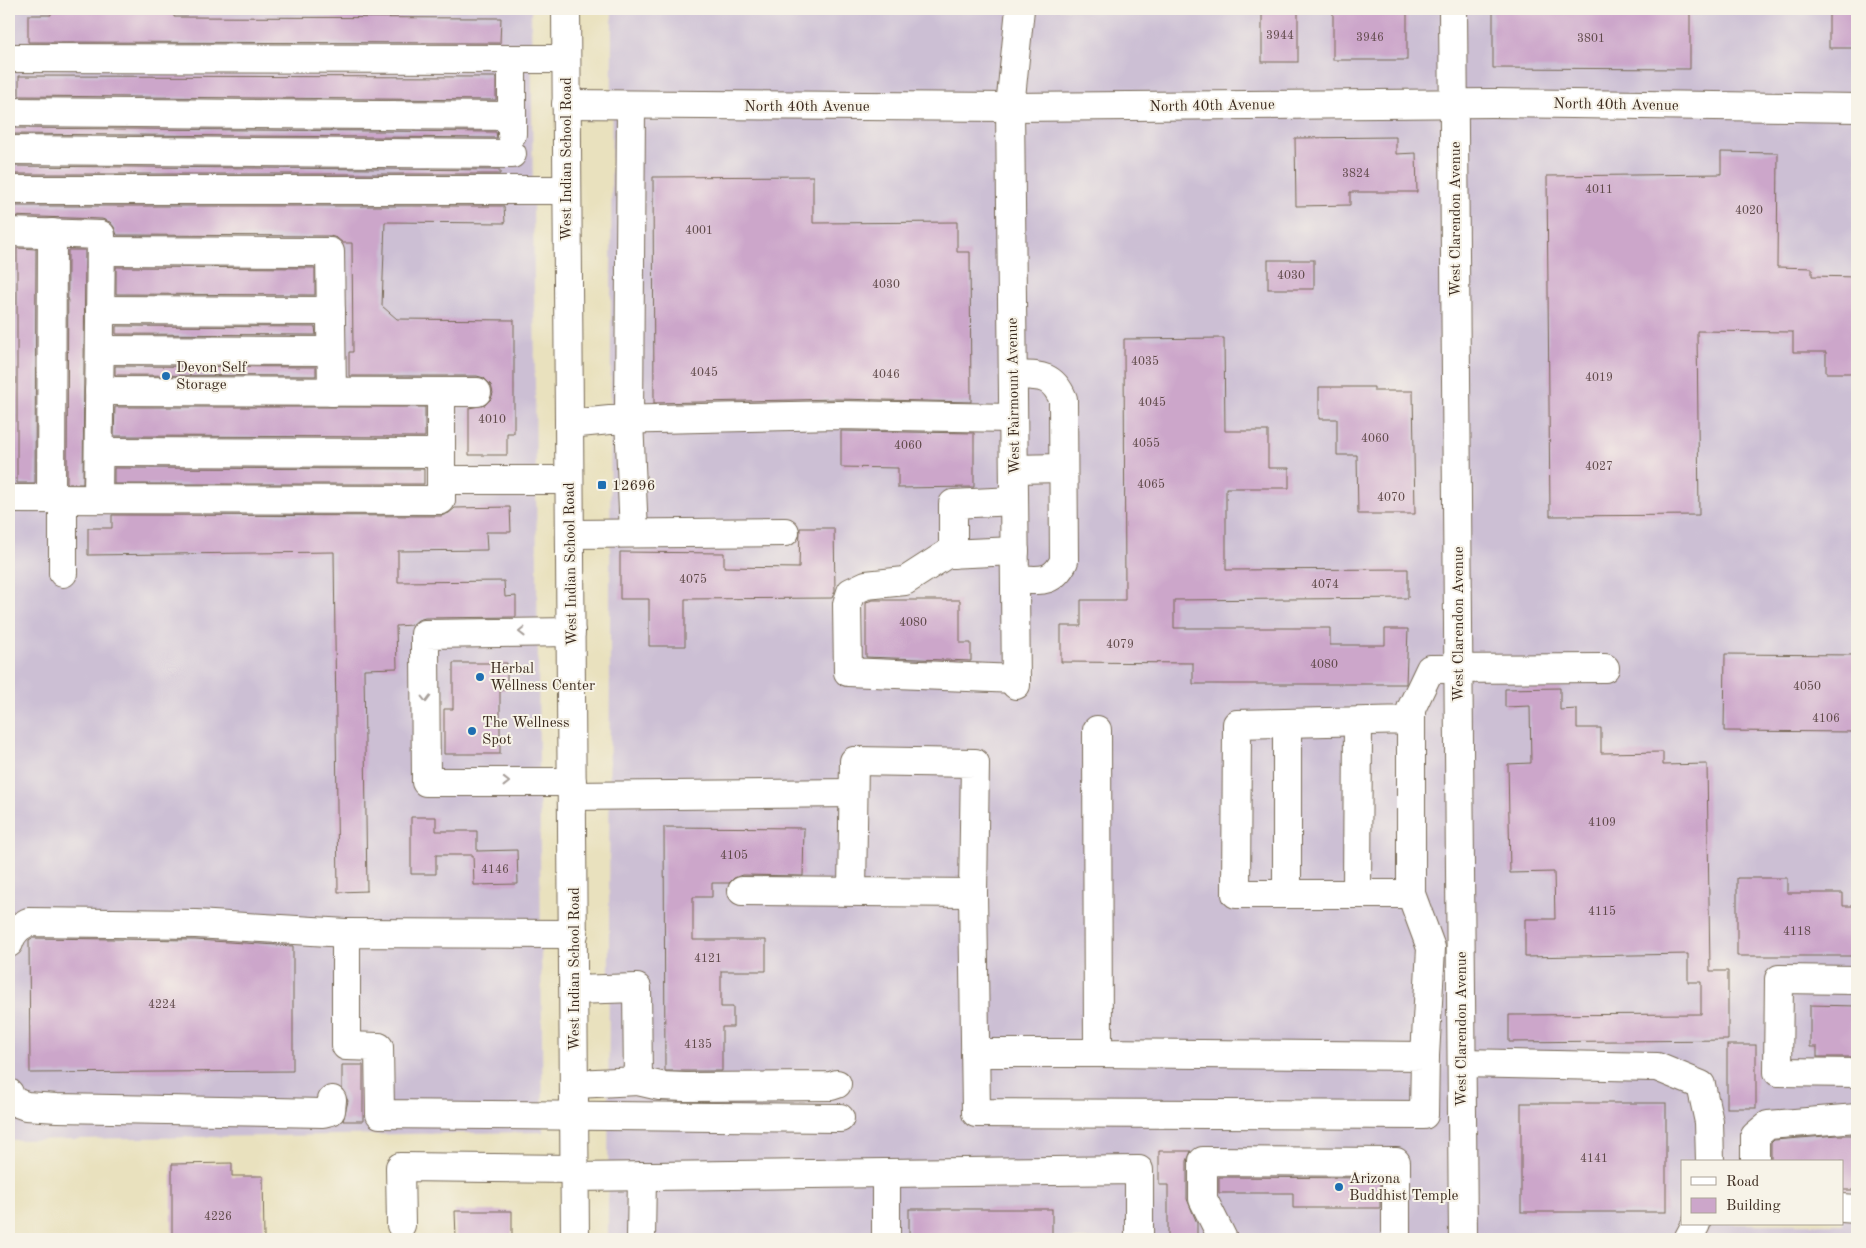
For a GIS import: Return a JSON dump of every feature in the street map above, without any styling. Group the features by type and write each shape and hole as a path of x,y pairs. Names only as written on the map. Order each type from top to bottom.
{"street":[{"name":"West Indian School Road","path":"566,9 575,1239"},
{"name":"West Fairmount Avenue","path":"954,554 947,554 905,581 866,585 851,592 847,604 848,672 1016,682 1010,107 1020,9"},
{"name":"West Clarendon Avenue","path":"1453,9 1463,1239"},
{"path":"9,58 566,59"},
{"path":"512,59 512,190"},
{"name":"North 40th Avenue","path":"566,104 1010,107 1454,102 1857,108"},
{"path":"631,105 629,420 634,534"},
{"path":"9,112 512,116"},
{"path":"9,150 512,154"},
{"path":"9,190 567,190"},
{"path":"9,232 101,235 98,499"},
{"path":"52,233 57,499 63,573"},
{"path":"101,251 330,252 332,392"},
{"path":"100,310 331,311"},
{"path":"100,350 331,351"},
{"path":"1013,375 1046,378 1057,386 1063,399 1064,562 1058,573 1050,579 1015,579"},
{"path":"99,391 477,392"},
{"path":"9,499 441,500 441,392"},
{"path":"569,424 629,420 836,415 1013,418"},
{"path":"99,452 441,453"},
{"path":"1014,469 1063,468"},
{"path":"441,480 569,480"},
{"path":"1014,501 953,504 954,554 1015,551"},
{"path":"570,534 785,532"},
{"path":"571,632 425,634 426,782 572,789 853,793"},
{"path":"852,891 854,761 975,762 973,893 976,1113 1424,1115 1431,948 1411,894 1410,708 1430,669 1605,668"},
{"path":"1411,720 1237,724 1236,894 1411,894"},
{"path":"1357,894 1358,722"},
{"path":"1287,723 1287,894"},
{"path":"1097,730 1098,1053"},
{"path":"742,891 973,893"},
{"path":"9,943 18,927 28,922 196,924 346,933 574,934"},
{"path":"346,933 346,1046 379,1047 380,1114 840,1118"},
{"path":"1857,980 1779,979 1778,1072 1857,1073"},
{"path":"574,990 637,988 638,1081"},
{"path":"975,1054 1098,1053 1425,1056"},
{"path":"1462,1063 1513,1062 1657,1067 1701,1085 1709,1122 1710,1160"},
{"path":"574,1084 638,1081 660,1086 685,1087 821,1086 837,1084"},
{"path":"9,1093 12,1101 26,1106 67,1108 322,1113 331,1111 332,1100"},
{"path":"1755,1160 1755,1136 1768,1125 1857,1118"},
{"path":"1223,1239 1203,1199 1203,1162 1396,1162 1396,1239"},
{"path":"401,1225 400,1167 642,1176 1139,1170 1139,1239"},
{"path":"886,1173 886,1239"},
{"path":"641,1239 642,1176"},
{"path":"1844,1208 1857,1209"},
{"path":"1688,1239 1695,1226"}],"shaded area":[{"path":"9,9 531,9 543,1132 9,1140"},
{"path":"612,9 1857,9 1857,1239 608,1239"}],"building":[{"path":"51,9 174,9 174,17 501,18 500,43 28,42 28,15 51,15"},
{"path":"1262,9 1298,9 1298,62 1262,62"},
{"path":"1333,9 1407,9 1407,60 1333,60"},
{"path":"1493,9 1690,9 1690,69 1493,68"},
{"path":"1829,9 1857,9 1857,48 1829,48"},
{"path":"19,76 496,77 496,100 19,96"},
{"path":"9,128 496,132 497,138 9,134"},
{"path":"1396,137 1396,154 1416,153 1417,192 1350,192 1350,205 1296,206 1295,138"},
{"path":"1721,152 1778,153 1777,267 1812,268 1812,276 1857,277 1857,373 1826,373 1826,352 1793,352 1793,332 1697,331 1699,515 1550,516 1547,176 1721,174"},
{"path":"9,166 500,170 500,174 9,174"},
{"path":"813,176 813,223 957,222 957,252 970,252 971,402 837,399 654,403 653,177"},
{"path":"9,206 504,206 505,223 385,222 382,306 397,319 514,320 514,433 507,433 507,455 469,455 469,408 485,405 491,399 493,393 491,385 484,378 477,376 349,376 349,352 353,352 352,243 343,243 337,238 330,236 117,235 110,222 102,219 9,216"},
{"path":"17,248 36,249 35,483 17,483"},
{"path":"68,250 85,250 83,484 67,484"},
{"path":"1268,260 1314,260 1314,289 1268,289"},
{"path":"116,267 315,268 315,295 116,294"},
{"path":"116,326 315,327 316,335 116,334"},
{"path":"1224,338 1225,431 1268,431 1268,468 1289,468 1289,488 1226,488 1226,570 1408,569 1408,598 1174,600 1174,628 1330,628 1330,645 1385,645 1385,629 1408,629 1406,684 1193,684 1193,663 1061,662 1061,626 1081,626 1081,600 1125,600 1124,339"},
{"path":"115,366 316,367 316,376 115,375"},
{"path":"1319,387 1374,387 1374,391 1413,391 1415,514 1358,514 1357,455 1337,455 1337,419 1319,419"},
{"path":"115,407 425,407 425,437 114,436"},
{"path":"841,431 974,433 974,487 898,488 898,468 841,467"},
{"path":"114,468 424,469 424,484 114,484"},
{"path":"510,507 511,532 486,532 487,550 398,551 398,582 504,581 505,597 516,596 516,617 425,618 418,620 412,625 396,626 397,668 364,669 367,891 338,892 334,552 88,555 88,528 112,528 112,515 441,516 455,508"},
{"path":"800,528 834,528 835,591 832,598 685,599 685,646 649,646 649,599 620,599 620,552 724,553 724,567 799,568"},
{"path":"873,600 960,600 960,643 971,643 971,661 866,657 866,602"},
{"path":"1725,654 1857,655 1857,732 1724,731"},
{"path":"453,663 507,663 507,690 500,690 500,754 444,754 444,709 453,709"},
{"path":"1560,688 1560,710 1577,709 1577,728 1601,728 1601,753 1663,752 1663,765 1707,764 1710,971 1728,971 1728,1040 1509,1042 1509,1015 1701,1014 1701,982 1688,982 1688,954 1525,957 1525,919 1555,919 1554,872 1510,873 1508,764 1531,763 1530,706 1505,707 1505,689"},
{"path":"411,817 436,817 436,831 477,831 477,851 517,850 518,884 474,885 473,855 436,855 436,874 411,874"},
{"path":"664,827 804,828 803,876 742,875 734,878 729,883 712,883 712,897 693,897 693,940 766,940 766,971 721,971 721,1007 733,1007 733,1027 722,1027 722,1071 665,1071"},
{"path":"1737,878 1787,878 1787,893 1843,893 1843,906 1857,906 1857,956 1737,956"},
{"path":"32,938 195,940 293,946 293,1071 30,1073 29,940"},
{"path":"1810,1005 1857,1006 1857,1057 1817,1057 1817,1047 1810,1047"},
{"path":"1727,1045 1756,1045 1756,1108 1727,1108"},
{"path":"342,1065 363,1065 363,1121 343,1121 348,1101 342,1089"},
{"path":"1521,1103 1666,1103 1666,1212 1521,1212"},
{"path":"1857,1135 1857,1190 1844,1190 1844,1160 1771,1160 1771,1143 1774,1140"},
{"path":"1159,1151 1191,1151 1187,1161 1187,1199 1197,1223 1197,1239 1168,1239 1168,1185 1159,1185"},
{"path":"232,1163 232,1176 263,1176 264,1239 172,1239 172,1164"},
{"path":"1219,1177 1380,1178 1380,1208 1293,1208 1293,1193 1219,1193"},
{"path":"909,1209 1052,1209 1052,1239 909,1239"},
{"path":"455,1211 512,1211 512,1239 456,1239"}],"place":[{"name":"Devon Self Storage","path":"166,376"},
{"name":"12696","path":"602,485"},
{"name":"Herbal Wellness Center","path":"480,677"},
{"name":"The Wellness Spot","path":"472,731"},
{"name":"Arizona Buddhist Temple","path":"1339,1187"}]}
